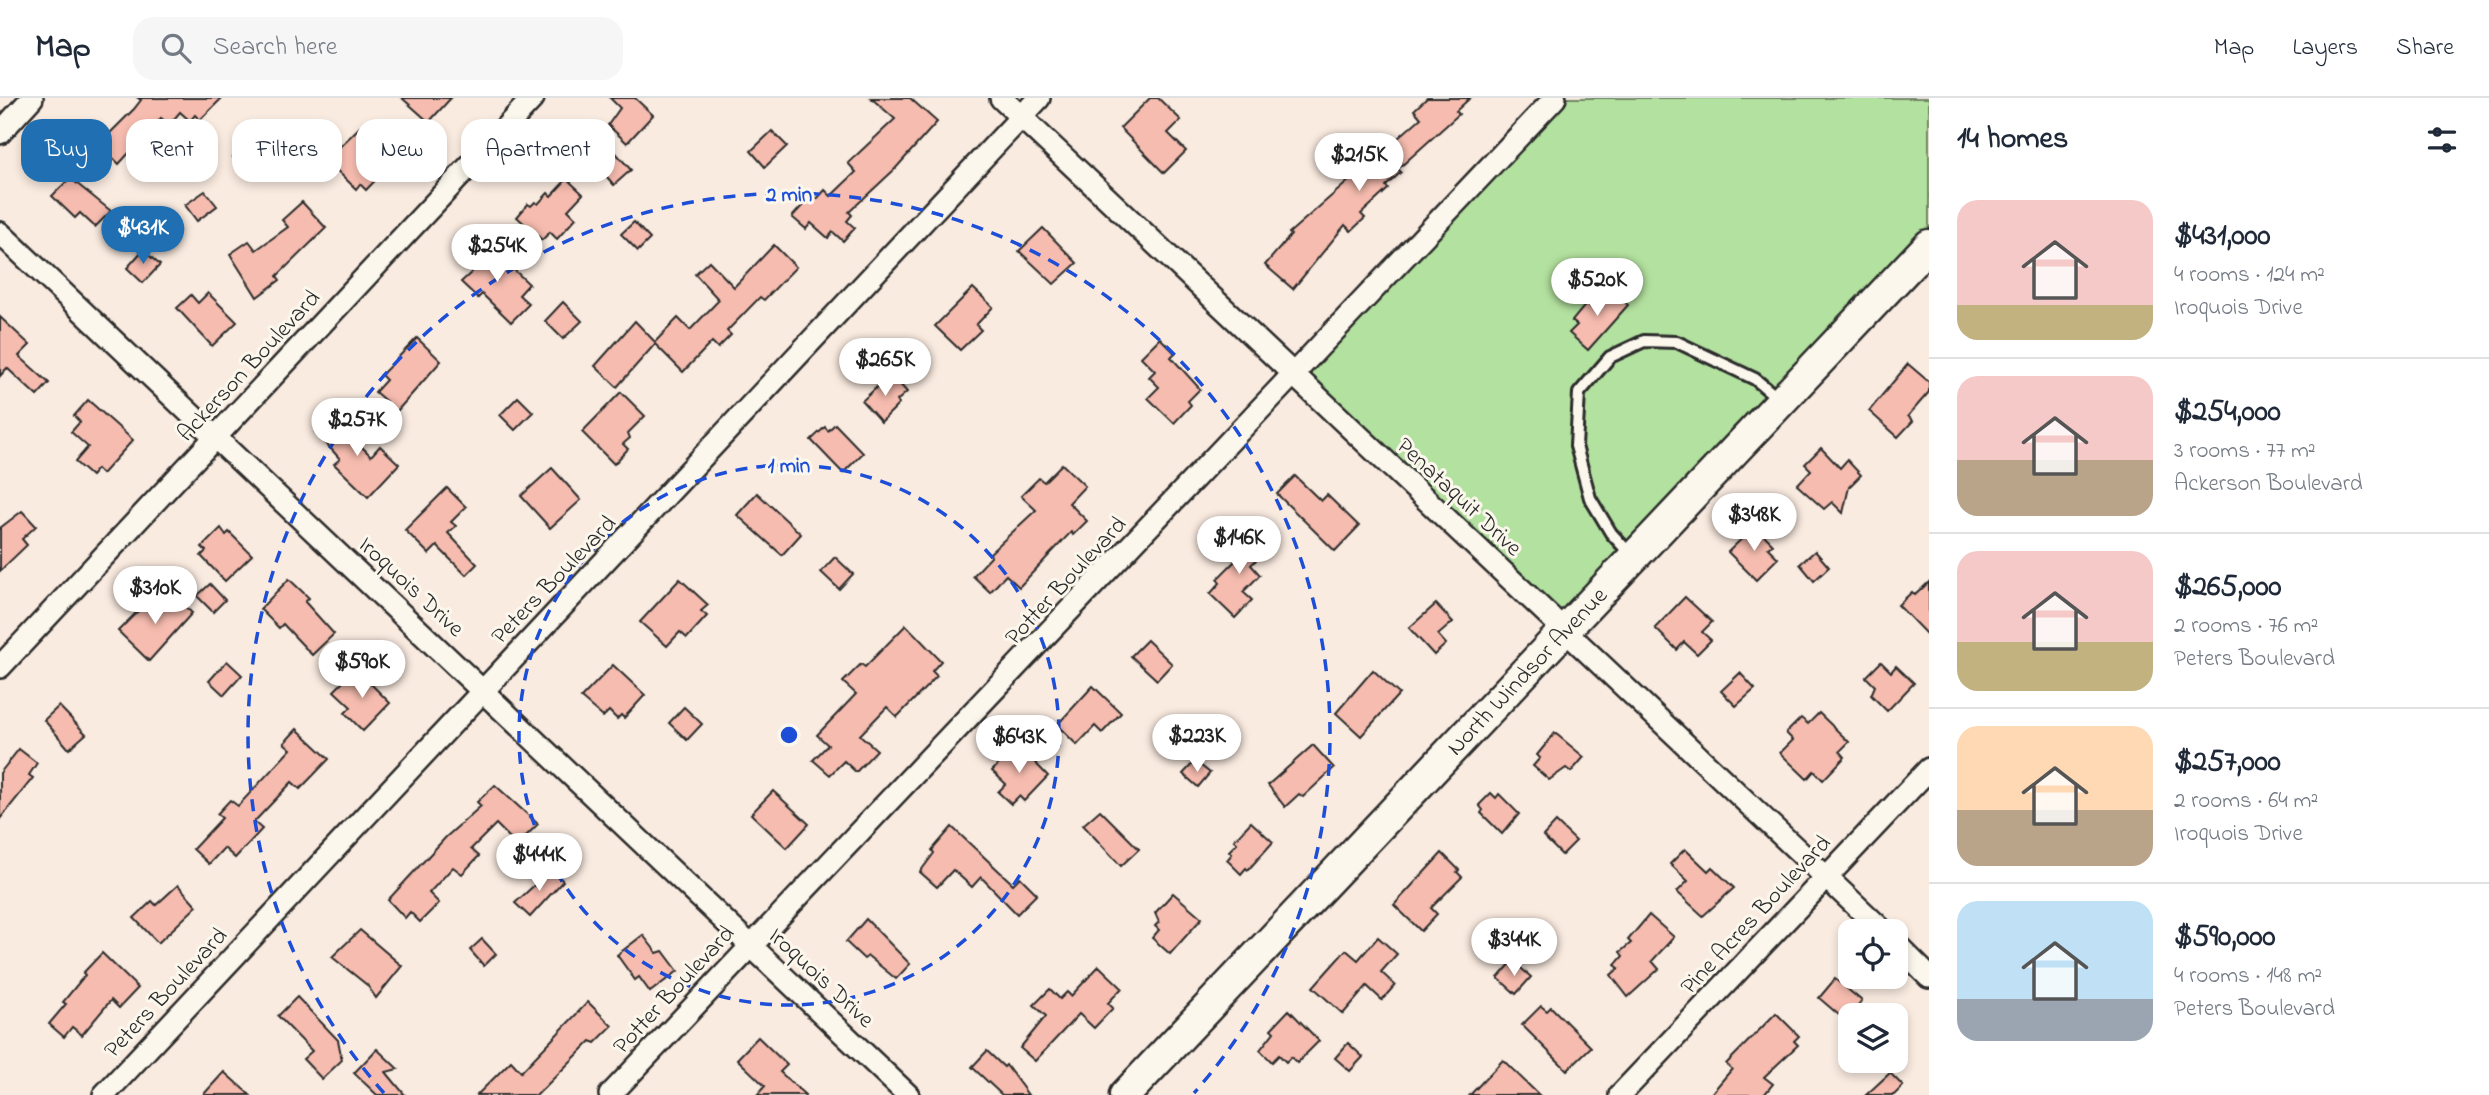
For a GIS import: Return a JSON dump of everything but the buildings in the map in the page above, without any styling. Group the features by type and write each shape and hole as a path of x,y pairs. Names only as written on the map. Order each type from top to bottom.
{"street":[{"path":"0,132 32,98"},
{"name":"Ackerson Boulevard","path":"0,667 533,98"},
{"name":"Penataquit Drive","path":"1001,98 1871,919"},
{"name":"Peters Boulevard","path":"104,1095 1039,98"},
{"name":"Potter Boulevard","path":"610,1095 750,945 1005,682 1555,98"},
{"name":"Iroquois Drive","path":"0,233 908,1095"},
{"name":"North Windsor Avenue","path":"1125,1095 1929,245"},
{"name":"Pine Acres Boulevard","path":"1620,1095 1929,769"},
{"path":"1908,956 1929,976"}],"lane":[{"path":"1634,558 1611,533 1590,498 1576,446 1579,393 1610,356 1644,341 1677,342 1755,379 1781,401"}],"green space":[{"path":"1555,98 1929,98 1929,246 1565,631 1295,373"}]}
